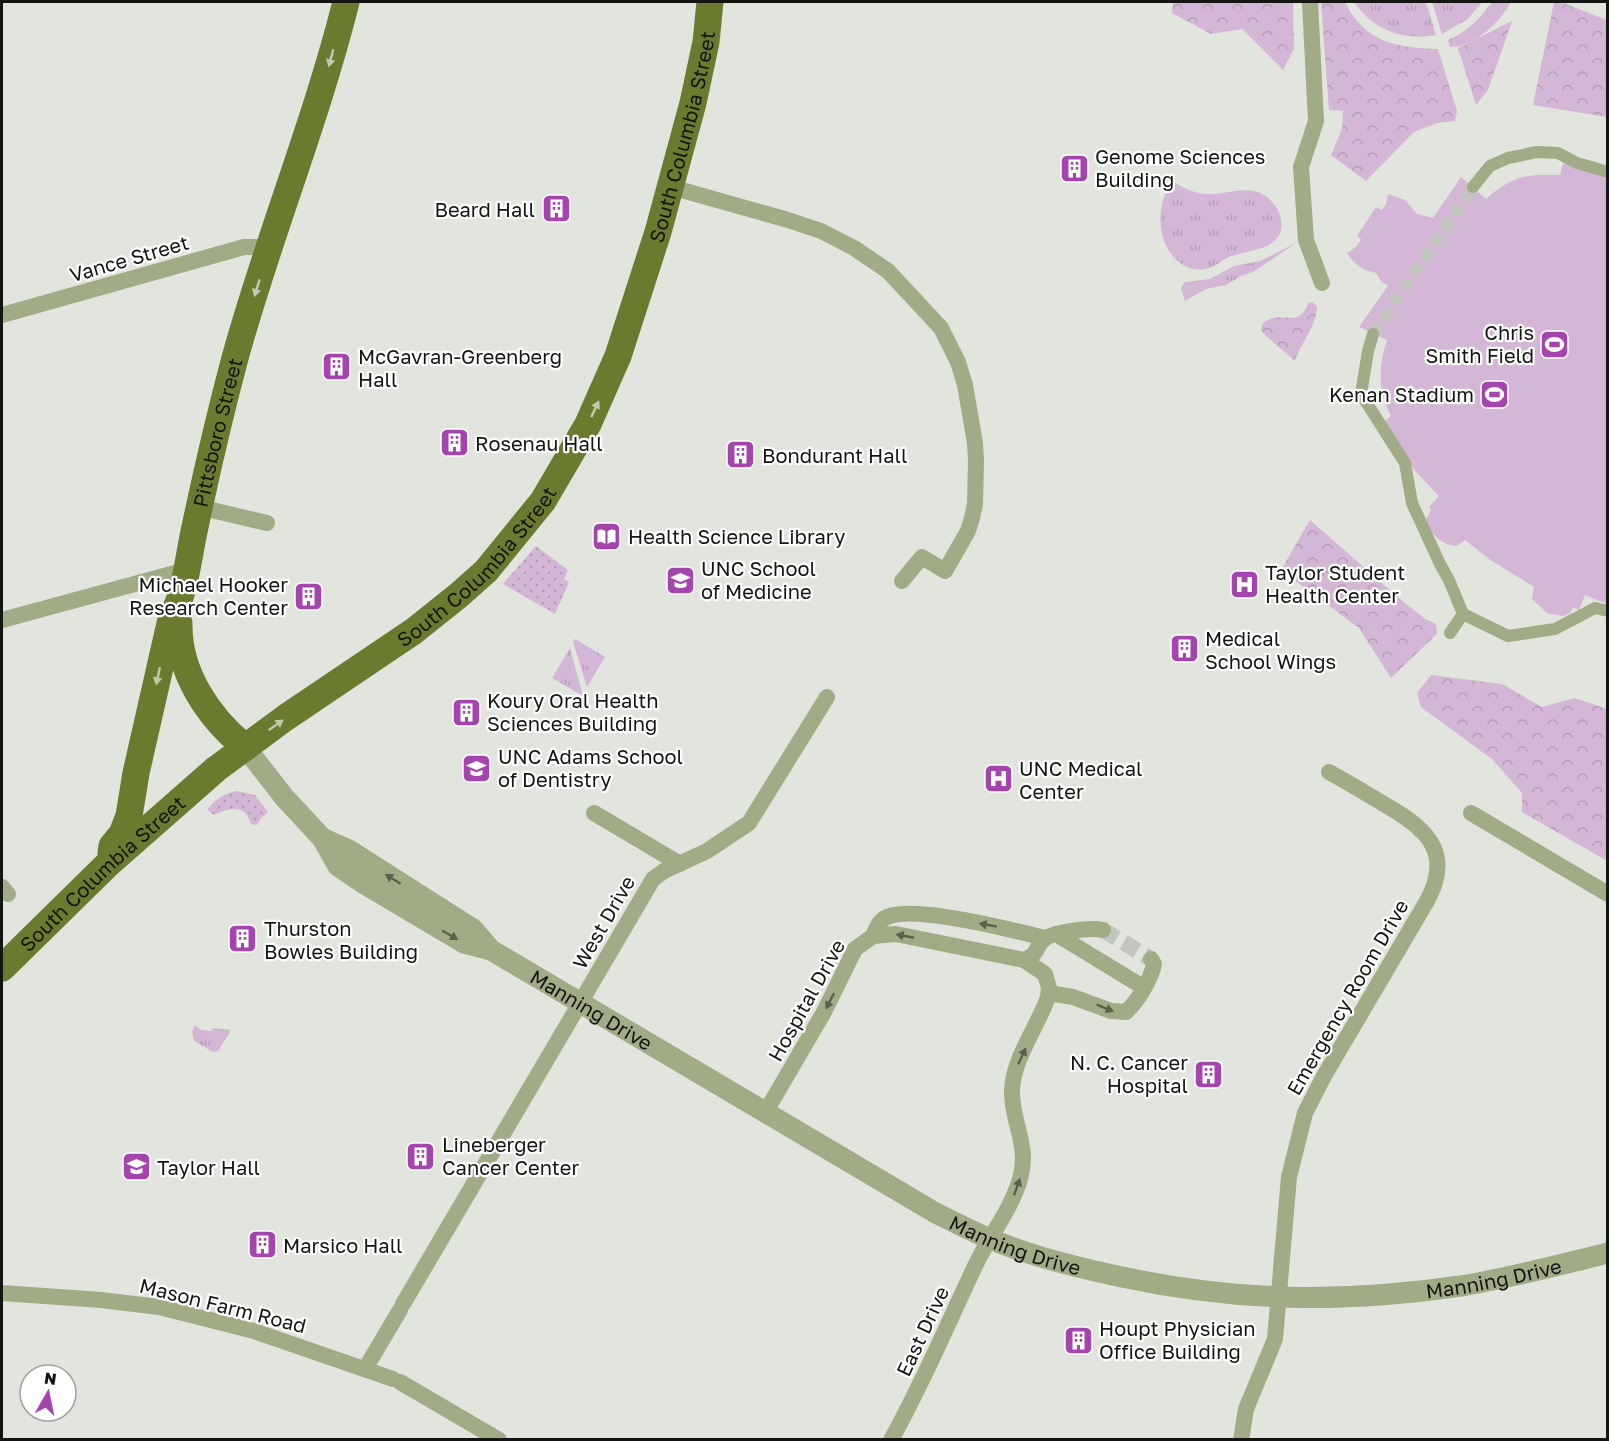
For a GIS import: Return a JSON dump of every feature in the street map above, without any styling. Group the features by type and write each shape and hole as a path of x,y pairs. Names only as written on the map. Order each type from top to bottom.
{"main road":[{"name":"Pittsboro Street","path":"108,864 112,846 122,834 129,816 136,773 171,619 181,601 199,507 235,359 269,247 322,90 346,2"},
{"name":"South Columbia Street","path":"2,968 108,864 195,786 245,747 423,624 486,571 528,520 572,454 610,376 671,186 701,71 710,2"},
{"name":"Manning Drive","path":"181,601 178,638 187,673 228,734 245,747"}],"street":[{"path":"1310,2 1316,121 1301,167 1306,240 1322,283"},
{"path":"1473,187 1490,166 1508,158 1537,152 1558,153 1577,163 1608,172"},
{"path":"671,186 788,220 821,231 846,244 888,271 941,328 958,362 970,408 975,443 975,504 968,531 945,570 922,557 902,581"},
{"name":"Vance Street","path":"2,315 244,247 269,247"},
{"path":"1373,334 1361,394 1405,464 1412,503 1463,614 1508,636 1555,629 1595,608 1608,611"},
{"path":"199,507 267,523"},
{"path":"2,620 186,570"},
{"path":"1450,633 1463,614"},
{"name":"West Drive","path":"365,1369 653,879 664,871 707,851 749,823 827,697"},
{"name":"Manning Drive","path":"245,747 284,797 322,838 338,866 363,883 464,943 491,950 934,1212 991,1239 1055,1262 1140,1281 1204,1292 1278,1298 1380,1296 1454,1287 1608,1253"},
{"name":"Emergency Room Drive","path":"1241,1440 1246,1409 1274,1344 1289,1177 1305,1113 1324,1076 1432,891 1437,874 1432,845 1424,832 1412,820 1329,772"},
{"path":"594,813 680,864"},
{"path":"1471,813 1608,894"},
{"path":"873,936 879,921 890,915 916,912 1051,936 1095,929 1103,930"},
{"name":"Hospital Drive","path":"765,1113 820,1020 855,949 873,936 896,934 1024,960 1045,975 1049,993"},
{"path":"1024,960 1038,951 1040,943 1051,936"},
{"path":"1051,936 1143,987"},
{"path":"991,1239 1007,1211 1022,1170 1022,1140 1012,1101 1014,1077 1044,1010 1049,993 1073,997 1119,1013 1126,1012 1131,1008 1153,967 1151,959"},
{"name":"East Drive","path":"891,1440 923,1381 978,1261 991,1239"},
{"name":"Mason Farm Road","path":"2,1293 159,1306 254,1331 396,1380 499,1440"}],"green space":[{"path":"1173,2 1293,2 1294,49 1283,70 1242,29 1211,34 1172,13"},
{"path":"1321,2 1345,2 1362,26 1383,40 1409,47 1438,49 1457,111 1455,121 1437,123 1414,132 1366,181 1331,155 1342,129 1343,111 1329,110"},
{"path":"1354,2 1426,2 1436,35 1412,36 1390,31 1370,20"},
{"path":"1432,2 1482,2 1468,19 1442,34"},
{"path":"1492,2 1511,2 1486,32 1469,43 1450,47 1448,40 1473,24"},
{"path":"1554,2 1561,2 1607,20 1607,117 1533,105"},
{"path":"1512,21 1488,90 1476,105 1458,48"},
{"name":"Kenan Stadium","path":"1563,163 1607,176 1607,604 1585,595 1579,610 1573,607 1570,613 1563,616 1547,613 1532,599 1534,587 1489,559 1465,540 1457,546 1451,545 1437,538 1430,529 1426,519 1431,510 1429,507 1439,496 1416,472 1381,424 1391,416 1384,398 1381,379 1382,359 1387,340 1359,327 1388,286 1376,273 1356,264 1347,253 1357,246 1361,239 1357,236 1376,207 1382,210 1388,194 1405,200 1417,214 1433,218 1461,177 1486,199 1504,185 1520,178 1560,175"},
{"path":"1172,181 1201,193 1214,194 1245,190 1260,193 1272,202 1279,213 1281,230 1278,237 1265,247 1229,257 1212,267 1194,269 1187,267 1173,257 1162,234 1160,220 1162,206"},
{"path":"1296,243 1253,272 1226,285 1206,289 1185,301 1181,288 1185,282 1210,279 1234,266 1260,261"},
{"path":"1312,302 1317,306 1312,327 1295,361 1265,335 1261,330 1263,323 1272,318 1298,317 1308,303"},
{"path":"1310,520 1400,599 1425,619 1436,624 1437,634 1391,678 1359,628 1281,570"},
{"path":"536,546 568,570 564,579 569,582 555,614 503,584"},
{"path":"575,639 605,657 587,687 573,642"},
{"path":"570,648 583,696 552,678"},
{"path":"1431,675 1502,684 1542,707 1575,698 1607,709 1607,861 1522,812 1522,793 1492,759 1421,707 1417,693"},
{"path":"237,791 255,795 268,812 257,825 251,824 249,818 241,810 225,810 214,815 207,810 220,798"},
{"path":"195,1025 201,1030 213,1031 211,1028 230,1030 230,1032 218,1051 213,1052 194,1041 192,1032"}],"tunnel":[{"path":"1373,334 1473,187"},
{"path":"1103,930 1151,959"}],"place":[{"name":"Genome Sciences Building","path":"1074,168"},
{"name":"Beard Hall","path":"556,209"},
{"name":"Chris Smith Field","path":"1555,344"},
{"name":"McGavran-Greenberg Hall","path":"337,367"},
{"name":"Kenan Stadium","path":"1495,394"},
{"name":"Rosenau Hall","path":"454,443"},
{"name":"Bondurant Hall","path":"741,455"},
{"name":"Health Science Library","path":"607,536"},
{"name":"UNC School of Medicine","path":"680,580"},
{"name":"Taylor Student Health Center","path":"1244,584"},
{"name":"Michael Hooker Research Center","path":"309,596"},
{"name":"Medical School Wings","path":"1184,649"},
{"name":"Koury Oral Health Sciences Building","path":"466,712"},
{"name":"UNC Adams School of Dentistry","path":"477,768"},
{"name":"UNC Medical Center","path":"998,779"},
{"name":"Thurston Bowles Building","path":"243,939"},
{"name":"N. C. Cancer Hospital","path":"1209,1074"},
{"name":"Lineberger Cancer Center","path":"421,1156"},
{"name":"Taylor Hall","path":"136,1167"},
{"name":"Marsico Hall","path":"262,1245"},
{"name":"Houpt Physician Office Building","path":"1078,1340"}]}
